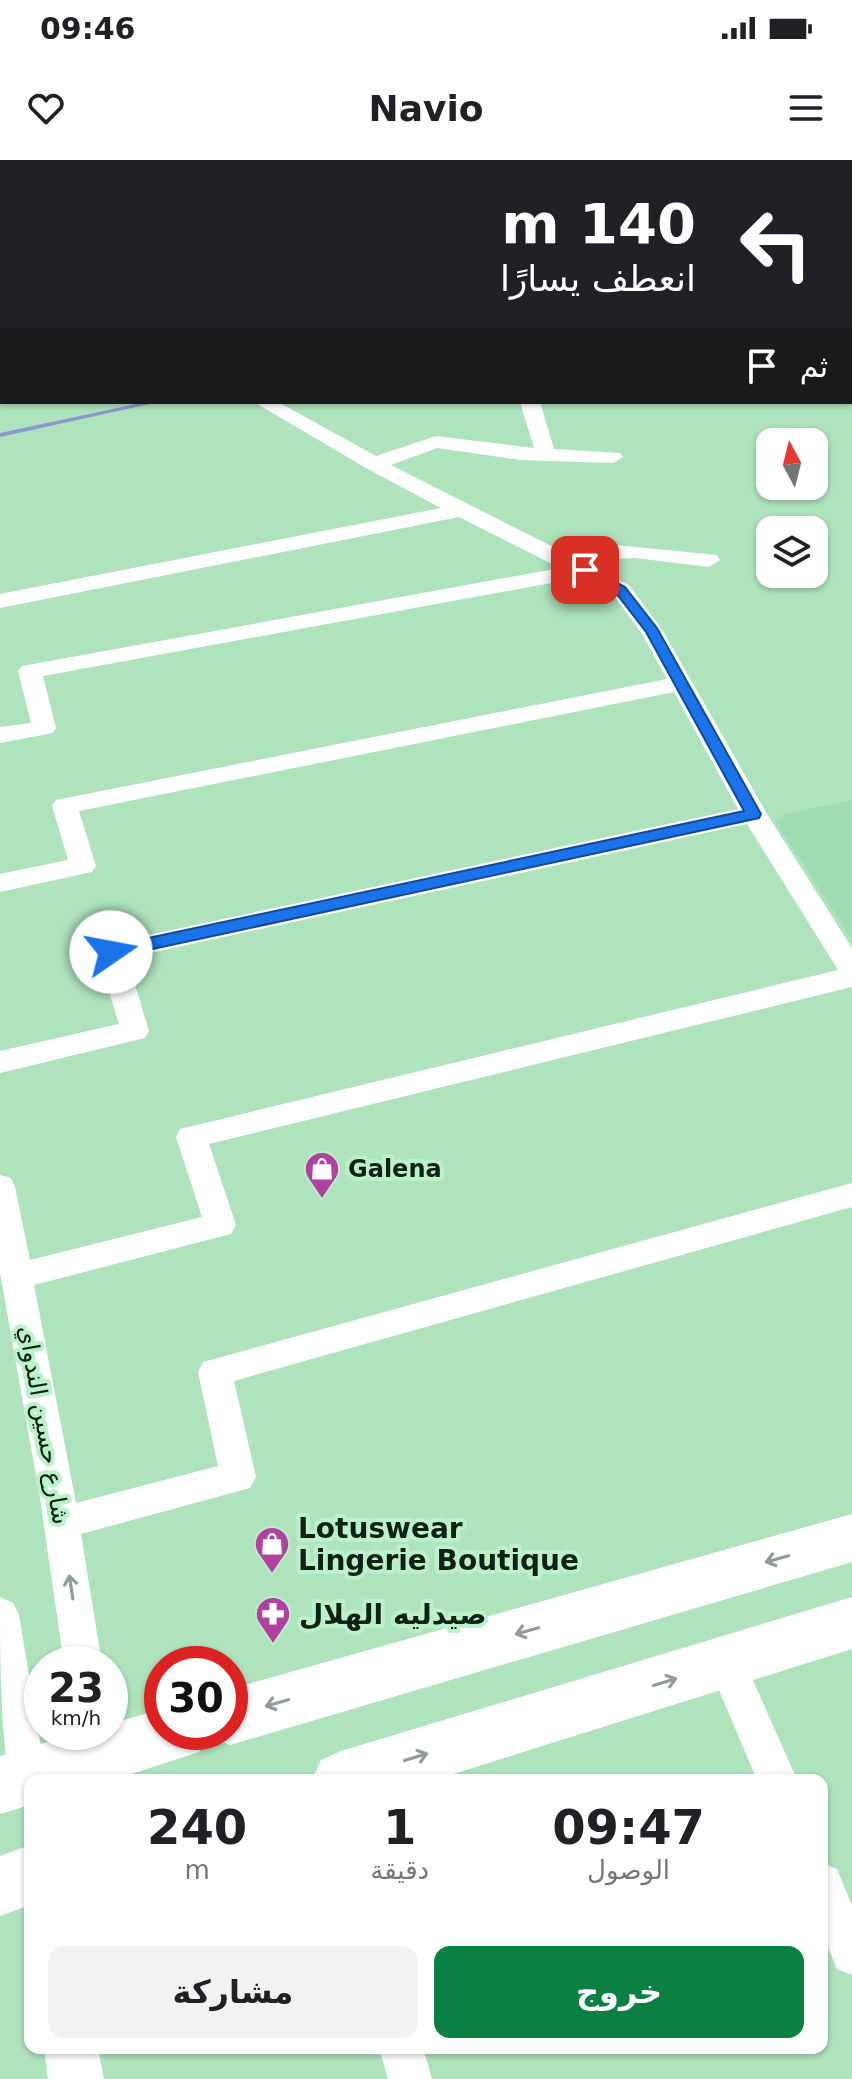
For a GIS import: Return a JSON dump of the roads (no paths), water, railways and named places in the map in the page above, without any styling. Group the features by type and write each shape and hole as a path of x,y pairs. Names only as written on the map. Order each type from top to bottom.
{"main road":[{"path":"248,1712 852,1538"},
{"path":"361,1774 727,1664 852,1623"},
{"path":"29,1774 82,1750"},
{"path":"0,1886 24,1877"}],"street":[{"path":"17,1276 220,1225 191,1137 852,974 754,814 652,631 621,590 373,464 268,404"},
{"path":"531,404 546,455"},
{"path":"373,464 436,442 546,455 613,457"},
{"path":"0,601 463,510"},
{"path":"561,558 590,550 622,549 709,560"},
{"path":"0,735 44,728 30,671 585,570"},
{"path":"0,883 83,866 65,806 680,684"},
{"path":"0,1062 135,1031 111,952 754,814"},
{"name":"شارع حسين الندواي","path":"0,1187 62,1523 80,1646"},
{"path":"62,1523 238,1477 215,1372 852,1195"},
{"path":"0,1615 13,1781"},
{"path":"727,1664 774,1774"},
{"path":"828,1898 852,1954"},
{"path":"72,2054 76,2079"},
{"path":"403,2054 410,2079"}],"waterway":[{"path":"0,435 146,404"}],"place":[{"name":"Galena","path":"322,1200"},
{"name":"Lotuswear Lingerie Boutique","path":"272,1575"},
{"name":"صيدليه الهلال","path":"273,1645"}]}
